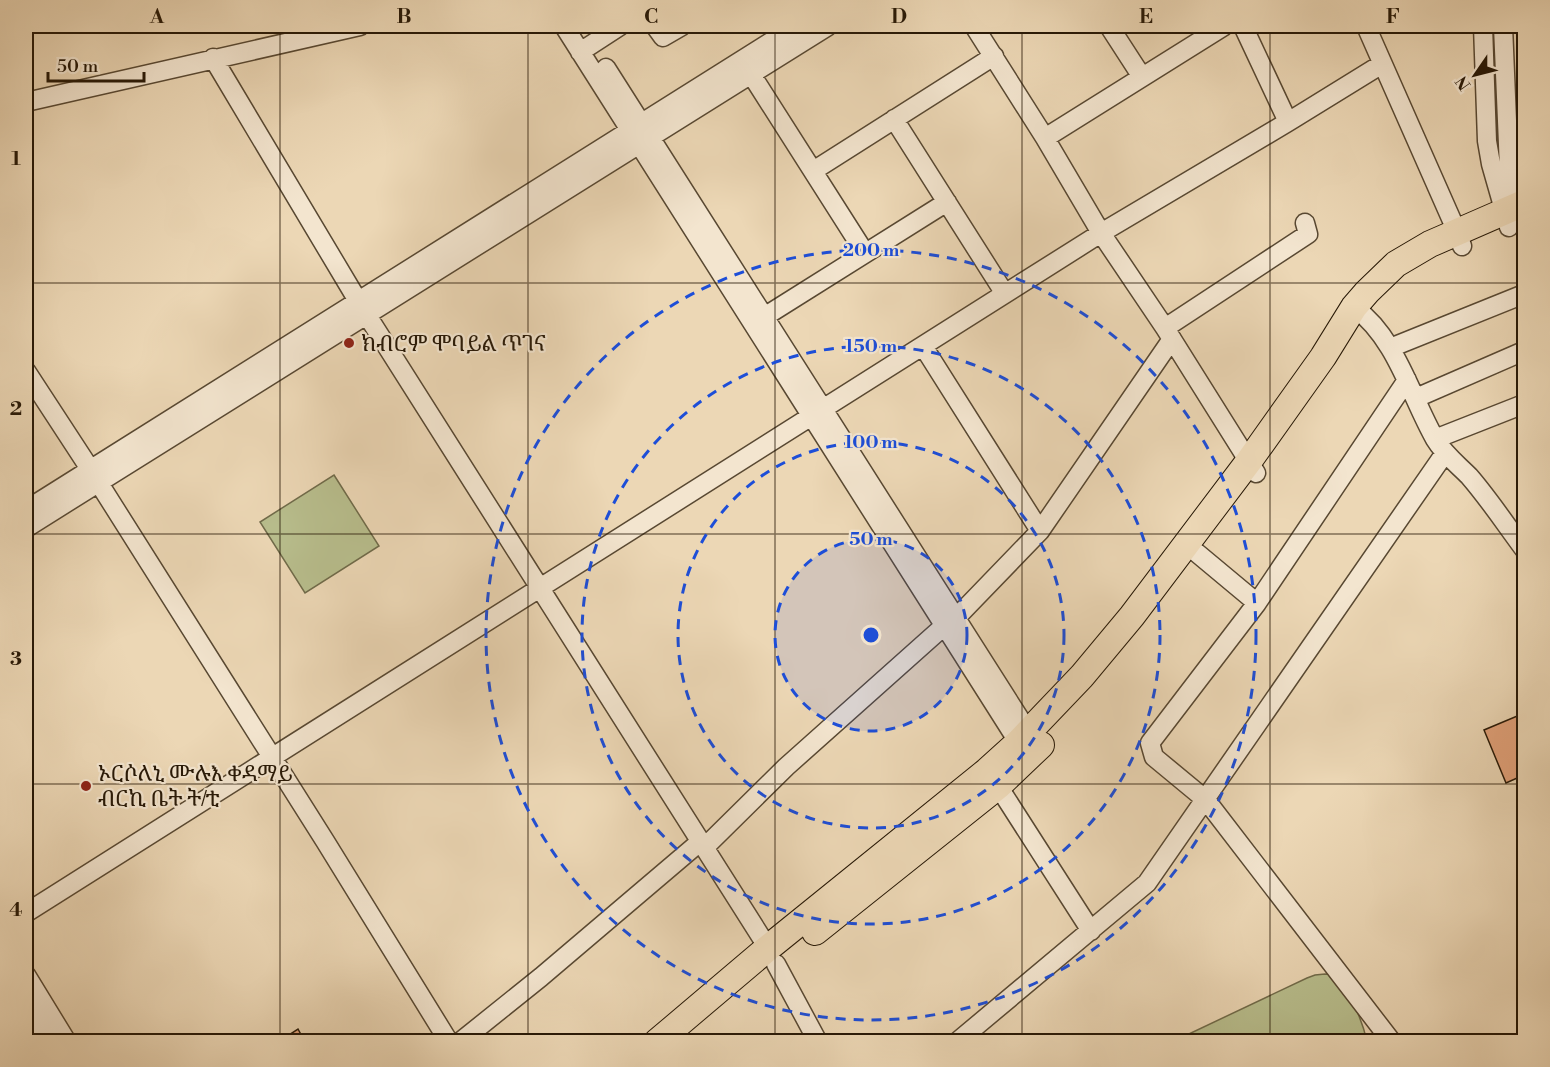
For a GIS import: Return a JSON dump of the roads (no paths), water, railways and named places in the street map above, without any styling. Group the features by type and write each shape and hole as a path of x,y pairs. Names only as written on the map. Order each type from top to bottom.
{"highway":[{"path":"684,1041 772,956 977,778 1028,745 1124,652 1197,553 1253,467 1361,312 1379,301 1406,276 1436,257 1457,233 1516,209"},
{"path":"657,1041 998,786 1082,676 1253,467"}],"street":[{"path":"26,102 360,26"},
{"path":"564,26 585,48 1028,745"},
{"path":"578,26 585,48"},
{"path":"585,48 620,26"},
{"path":"655,26 663,37 682,26"},
{"path":"26,528 94,476 640,134 796,26"},
{"path":"640,134 751,74 776,39 828,26"},
{"path":"975,26 1046,138 1101,233 1253,467"},
{"path":"1109,26 1142,77"},
{"path":"1046,138 1224,26"},
{"path":"1243,26 1288,122"},
{"path":"1366,26 1457,233"},
{"path":"1484,26 1486,141 1491,164 1516,209"},
{"path":"1503,26 1509,168 1516,209"},
{"path":"813,171 994,57"},
{"path":"213,58 362,308 703,844 772,956 819,1041"},
{"path":"26,913 1101,233 1382,64"},
{"path":"751,74 865,254"},
{"path":"894,119 1005,294"},
{"path":"640,134 764,317 817,413"},
{"path":"764,317 946,202"},
{"path":"459,1041 703,844 950,622 1040,531 1168,333 1308,234 1305,224"},
{"path":"1390,348 1524,294"},
{"path":"1361,312 1390,348 1440,446 1469,477 1524,549"},
{"path":"923,346 1040,531"},
{"path":"1416,398 1524,351"},
{"path":"26,371 273,757 449,1041"},
{"path":"1392,1041 1206,800 1154,757 1150,743 1257,603 1407,380"},
{"path":"957,1041 1147,883 1206,800 1440,446 1524,404"},
{"path":"26,510 94,476"},
{"path":"1197,553 1257,603"},
{"path":"998,786 1091,931"},
{"path":"26,975 67,1041"},
{"path":"26,1002 50,1041"}],"place":[{"name":"ክብሮም ሞባይል ጥገና","path":"349,343"},
{"name":"ኦርሶለኒ ሙሉእ ቀዳማይ ብርኪ ቤት ት/ቲ","path":"86,786"}]}
